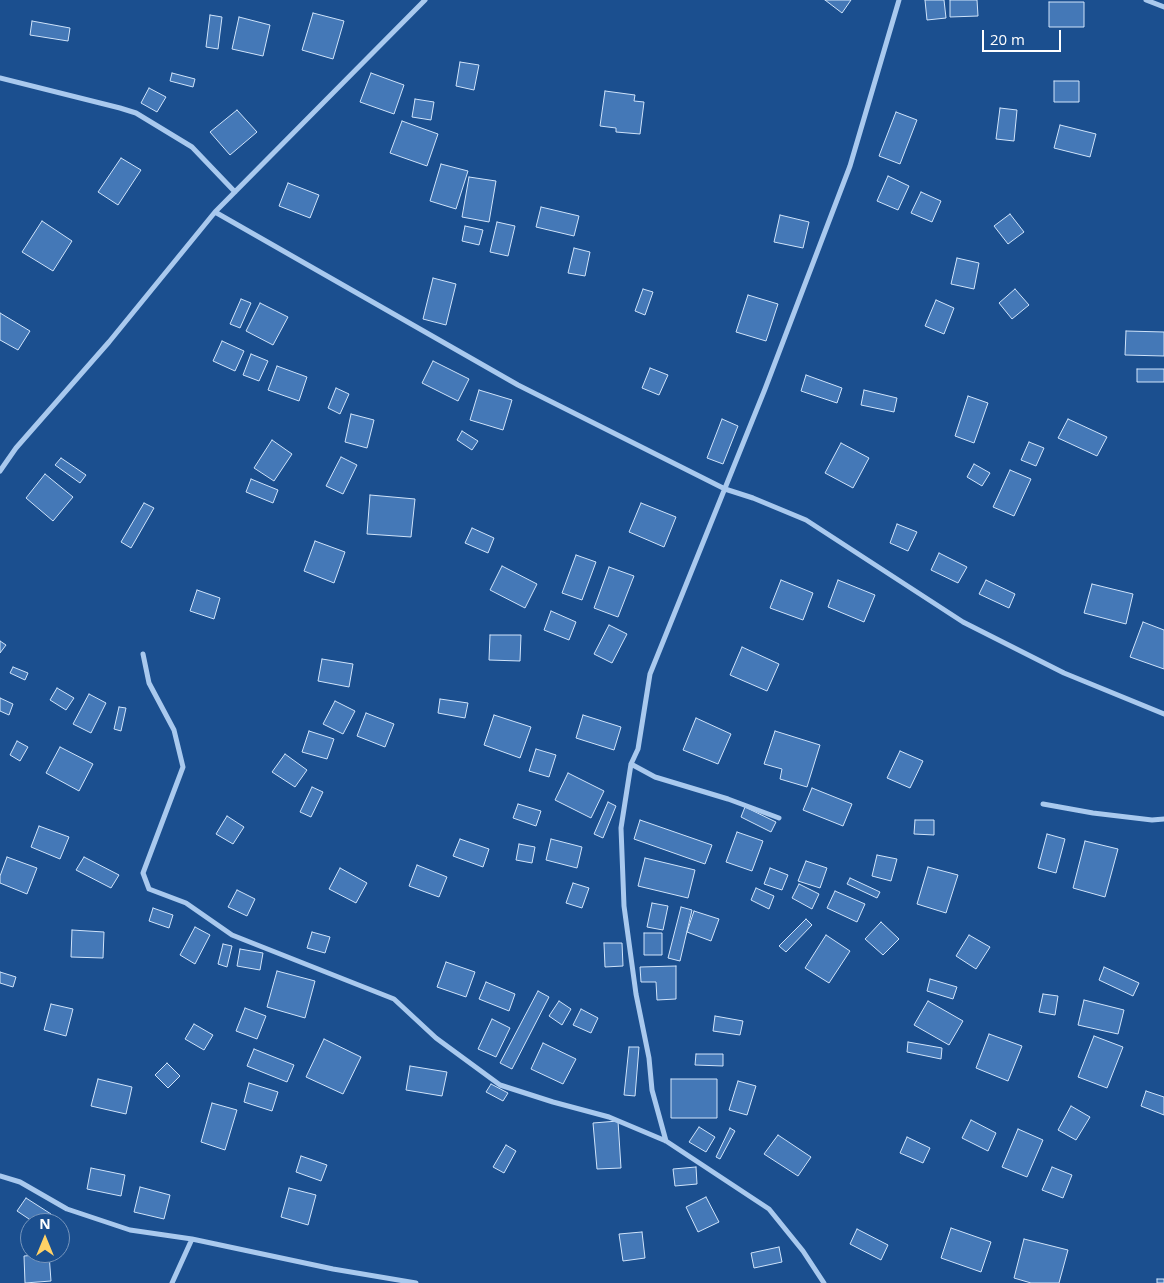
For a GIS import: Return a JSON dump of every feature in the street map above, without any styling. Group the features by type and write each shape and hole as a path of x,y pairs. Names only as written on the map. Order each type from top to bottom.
{"street":[{"path":"0,471 16,448 109,342 215,212 424,0"},
{"path":"666,1141 652,1090 649,1058 636,994 624,906 621,828 631,764 638,749 650,674 725,489 850,166 899,0"},
{"path":"1146,0 1164,7"},
{"path":"0,78 136,113 192,147 235,192"},
{"path":"215,212 518,385 725,489 753,498 806,520 963,622 1064,673 1164,714"},
{"path":"143,654 149,683 174,730 183,767 143,873 149,889 186,903 232,936 394,999 436,1038 500,1085 609,1117 666,1141 769,1209 803,1251 824,1283"},
{"path":"631,764 655,777 728,799 779,818"},
{"path":"1044,804 1133,818 1164,819"},
{"path":"0,1176 20,1182 67,1209 130,1230 416,1283"},
{"path":"172,1283 192,1240"}],"building":[{"path":"825,0 851,0 842,13"},
{"path":"925,0 944,0 946,18 927,20"},
{"path":"950,0 977,0 978,16 950,17"},
{"path":"1049,2 1084,2 1084,27 1049,27"},
{"path":"313,13 344,21 333,59 302,50"},
{"path":"210,15 222,17 218,49 206,47"},
{"path":"239,17 270,25 263,56 232,49"},
{"path":"32,21 70,28 68,41 30,35"},
{"path":"460,62 479,65 474,90 456,86"},
{"path":"172,73 195,79 193,87 170,81"},
{"path":"371,73 404,85 394,114 360,102"},
{"path":"1054,81 1079,81 1079,102 1054,102"},
{"path":"149,88 166,97 157,112 141,103"},
{"path":"605,91 635,95 634,101 644,102 640,134 616,132 616,128 600,126"},
{"path":"415,99 434,102 431,120 412,117"},
{"path":"1000,108 1017,110 1014,141 996,139"},
{"path":"237,110 257,132 230,155 210,132"},
{"path":"896,112 917,120 900,164 879,156"},
{"path":"402,121 438,134 427,166 390,153"},
{"path":"1060,125 1096,134 1090,157 1054,148"},
{"path":"121,158 141,170 118,205 98,192"},
{"path":"441,164 468,171 456,209 430,201"},
{"path":"888,176 909,186 898,210 877,201"},
{"path":"469,177 496,181 489,222 462,217"},
{"path":"288,183 319,195 310,218 279,206"},
{"path":"921,192 941,201 932,222 911,213"},
{"path":"541,207 579,216 574,236 536,227"},
{"path":"1010,214 1024,232 1008,244 994,226"},
{"path":"780,215 809,222 803,248 774,242"},
{"path":"42,221 72,241 53,271 22,252"},
{"path":"497,222 515,226 508,256 490,252"},
{"path":"465,226 483,230 479,245 462,241"},
{"path":"574,248 590,252 585,276 568,273"},
{"path":"957,258 979,263 974,289 951,284"},
{"path":"433,278 456,284 446,325 423,319"},
{"path":"643,289 653,292 645,315 635,311"},
{"path":"1015,289 1029,305 1012,319 999,303"},
{"path":"748,295 778,304 766,341 736,332"},
{"path":"241,299 251,303 240,328 230,324"},
{"path":"936,300 954,308 944,334 925,326"},
{"path":"260,303 288,317 273,345 246,331"},
{"path":"0,313 30,331 18,350 0,340"},
{"path":"1126,331 1164,332 1164,356 1125,355"},
{"path":"222,341 244,351 235,371 213,361"},
{"path":"251,354 268,361 259,381 243,375"},
{"path":"433,361 469,379 458,401 422,383"},
{"path":"277,366 307,377 299,401 268,390"},
{"path":"650,368 668,375 659,395 642,388"},
{"path":"1137,369 1164,369 1164,382 1137,382"},
{"path":"806,375 842,388 837,403 801,391"},
{"path":"336,388 349,394 340,414 328,408"},
{"path":"479,390 512,400 503,430 470,420"},
{"path":"864,390 897,398 894,412 861,405"},
{"path":"968,396 988,403 974,443 955,436"},
{"path":"351,414 374,420 367,448 345,442"},
{"path":"722,419 738,426 723,464 707,458"},
{"path":"1068,419 1107,437 1097,456 1058,438"},
{"path":"462,431 478,441 472,450 457,440"},
{"path":"272,440 292,454 274,481 254,468"},
{"path":"1029,442 1044,448 1036,466 1021,460"},
{"path":"841,443 869,458 853,488 825,473"},
{"path":"341,457 357,465 343,494 326,486"},
{"path":"61,458 86,475 80,483 55,465"},
{"path":"974,464 990,473 982,486 967,477"},
{"path":"1010,470 1031,479 1014,516 993,507"},
{"path":"45,474 73,497 53,521 26,498"},
{"path":"251,479 278,490 273,503 246,492"},
{"path":"370,495 415,499 411,537 367,534"},
{"path":"144,503 154,508 131,548 121,542"},
{"path":"641,503 676,517 664,547 629,532"},
{"path":"897,524 917,532 908,551 890,543"},
{"path":"472,528 494,538 488,553 465,543"},
{"path":"315,541 345,552 334,583 304,571"},
{"path":"939,553 967,567 958,583 931,570"},
{"path":"576,555 596,562 582,600 562,593"},
{"path":"502,566 537,584 525,608 490,590"},
{"path":"609,567 634,576 618,617 594,608"},
{"path":"781,580 813,593 803,620 770,608"},
{"path":"838,580 875,595 864,622 828,607"},
{"path":"986,580 1015,594 1009,608 979,594"},
{"path":"1092,584 1133,594 1126,624 1084,613"},
{"path":"197,590 220,598 214,619 190,611"},
{"path":"551,611 576,622 569,640 544,630"},
{"path":"1143,622 1164,630 1164,669 1130,657"},
{"path":"609,625 627,634 612,663 594,654"},
{"path":"490,635 521,635 520,661 489,660"},
{"path":"0,641 6,645 0,653"},
{"path":"742,647 779,664 767,691 730,675"},
{"path":"322,659 353,664 349,687 318,681"},
{"path":"13,667 28,673 25,680 10,673"},
{"path":"57,688 74,698 66,710 50,700"},
{"path":"89,694 106,703 91,733 73,724"},
{"path":"0,698 13,704 9,715 0,711"},
{"path":"440,699 468,703 465,718 438,713"},
{"path":"335,701 355,711 343,734 323,724"},
{"path":"119,707 126,708 121,731 114,729"},
{"path":"366,713 394,724 385,747 357,736"},
{"path":"494,715 531,727 520,758 484,745"},
{"path":"583,715 621,727 614,750 576,738"},
{"path":"696,718 731,734 718,764 683,750"},
{"path":"309,731 334,739 327,759 302,752"},
{"path":"775,731 820,745 807,787 780,779 782,769 764,764"},
{"path":"17,741 28,747 20,761 10,755"},
{"path":"60,747 93,764 79,791 46,773"},
{"path":"536,749 556,755 549,777 529,771"},
{"path":"900,751 923,761 910,788 887,778"},
{"path":"285,754 307,770 295,787 272,772"},
{"path":"568,773 604,791 591,818 555,800"},
{"path":"312,787 323,792 311,817 300,812"},
{"path":"812,788 852,804 843,826 803,810"},
{"path":"608,802 616,806 603,838 594,834"},
{"path":"518,804 541,811 536,826 513,818"},
{"path":"745,807 776,822 771,832 741,817"},
{"path":"227,816 244,827 233,844 216,834"},
{"path":"640,820 712,845 705,864 634,839"},
{"path":"915,820 934,820 934,835 914,834"},
{"path":"39,826 69,837 60,859 31,847"},
{"path":"737,832 763,841 752,871 726,862"},
{"path":"1047,834 1065,839 1056,873 1038,868"},
{"path":"460,839 489,849 483,867 453,856"},
{"path":"551,839 582,847 577,868 546,860"},
{"path":"1085,841 1118,849 1105,897 1073,888"},
{"path":"519,844 535,847 532,863 516,860"},
{"path":"877,855 897,859 891,881 872,876"},
{"path":"7,857 37,868 27,894 0,883 0,876"},
{"path":"84,857 119,875 111,888 76,870"},
{"path":"645,858 695,870 688,898 638,886"},
{"path":"806,861 827,868 820,888 798,881"},
{"path":"417,865 447,877 439,897 409,886"},
{"path":"928,867 958,875 946,913 917,904"},
{"path":"340,868 367,883 356,903 329,889"},
{"path":"770,868 788,875 782,890 764,884"},
{"path":"850,878 880,892 877,898 847,884"},
{"path":"573,883 589,888 582,908 566,903"},
{"path":"799,884 819,894 812,909 792,898"},
{"path":"756,888 774,896 769,909 751,900"},
{"path":"237,890 255,899 247,916 228,907"},
{"path":"835,891 865,904 857,922 827,908"},
{"path":"652,903 668,906 663,930 647,927"},
{"path":"681,907 692,910 680,961 668,958"},
{"path":"153,908 173,915 169,928 149,921"},
{"path":"694,911 719,919 711,941 687,932"},
{"path":"806,919 812,925 786,952 779,946"},
{"path":"881,922 899,939 883,955 865,939"},
{"path":"195,927 210,935 195,964 180,955"},
{"path":"72,930 104,932 103,958 71,957"},
{"path":"312,932 330,937 325,953 307,948"},
{"path":"644,933 662,933 662,955 644,955"},
{"path":"826,935 850,951 829,983 805,968"},
{"path":"969,935 990,947 976,969 956,956"},
{"path":"604,943 622,943 623,966 605,967"},
{"path":"223,944 232,946 227,967 218,964"},
{"path":"240,949 263,953 260,970 237,966"},
{"path":"446,962 475,972 466,997 437,987"},
{"path":"676,966 676,999 657,1000 656,982 641,982 640,967"},
{"path":"1104,967 1139,983 1133,996 1099,980"},
{"path":"277,971 315,981 305,1018 267,1007"},
{"path":"0,972 16,977 13,987 0,983"},
{"path":"930,979 957,987 953,999 927,991"},
{"path":"486,982 515,994 509,1011 479,999"},
{"path":"538,991 549,997 512,1069 500,1063"},
{"path":"1043,994 1058,996 1055,1015 1039,1012"},
{"path":"1084,1000 1124,1010 1118,1034 1078,1025"},
{"path":"559,1001 571,1009 562,1025 549,1016"},
{"path":"928,1001 963,1021 949,1045 914,1025"},
{"path":"51,1004 73,1009 66,1036 44,1030"},
{"path":"245,1008 266,1016 257,1039 236,1031"},
{"path":"581,1009 598,1018 591,1033 573,1025"},
{"path":"715,1016 743,1021 740,1035 713,1031"},
{"path":"492,1019 510,1028 496,1057 478,1049"},
{"path":"194,1024 213,1035 204,1050 185,1039"},
{"path":"989,1034 1022,1046 1008,1081 976,1068"},
{"path":"1094,1036 1123,1047 1107,1088 1078,1077"},
{"path":"324,1039 361,1057 343,1094 306,1077"},
{"path":"908,1042 942,1048 941,1059 907,1052"},
{"path":"543,1043 576,1059 563,1084 531,1069"},
{"path":"629,1047 639,1047 635,1096 624,1095"},
{"path":"254,1049 294,1065 287,1082 247,1066"},
{"path":"696,1054 723,1054 723,1066 695,1065"},
{"path":"167,1063 180,1076 168,1088 155,1075"},
{"path":"410,1066 447,1072 442,1096 406,1090"},
{"path":"98,1079 132,1087 126,1114 91,1106"},
{"path":"671,1079 717,1079 717,1118 671,1118"},
{"path":"738,1081 756,1086 747,1115 729,1110"},
{"path":"249,1083 278,1092 272,1111 244,1102"},
{"path":"491,1084 508,1093 503,1101 486,1092"},
{"path":"1146,1091 1164,1097 1164,1115 1141,1106"},
{"path":"212,1103 237,1110 225,1150 201,1142"},
{"path":"1071,1106 1090,1117 1076,1140 1058,1130"},
{"path":"971,1120 996,1133 988,1151 962,1138"},
{"path":"618,1121 621,1168 597,1169 593,1123"},
{"path":"699,1127 715,1137 706,1152 689,1142"},
{"path":"730,1128 735,1131 720,1159 716,1157"},
{"path":"1018,1129 1043,1140 1027,1177 1002,1167"},
{"path":"778,1135 811,1157 798,1176 764,1154"},
{"path":"907,1137 930,1148 923,1163 900,1153"},
{"path":"506,1145 516,1151 504,1173 493,1167"},
{"path":"301,1156 327,1165 321,1181 296,1172"},
{"path":"696,1167 697,1184 675,1186 673,1169"},
{"path":"1052,1167 1072,1175 1063,1198 1042,1190"},
{"path":"91,1168 125,1175 121,1196 87,1189"},
{"path":"140,1187 170,1195 164,1219 134,1212"},
{"path":"289,1188 316,1195 308,1225 281,1217"},
{"path":"706,1197 719,1222 698,1232 686,1207"},
{"path":"26,1198 49,1213 20,1213 17,1211"},
{"path":"951,1228 991,1242 981,1272 941,1258"},
{"path":"857,1229 888,1245 881,1260 850,1244"},
{"path":"642,1232 645,1258 623,1261 619,1234"},
{"path":"1024,1239 1068,1250 1059,1283 1031,1283 1014,1278"},
{"path":"779,1247 782,1262 754,1268 751,1253"},
{"path":"24,1263 50,1263 51,1281 25,1283"},
{"path":"1157,1279 1164,1279 1164,1283 1157,1283"}]}
